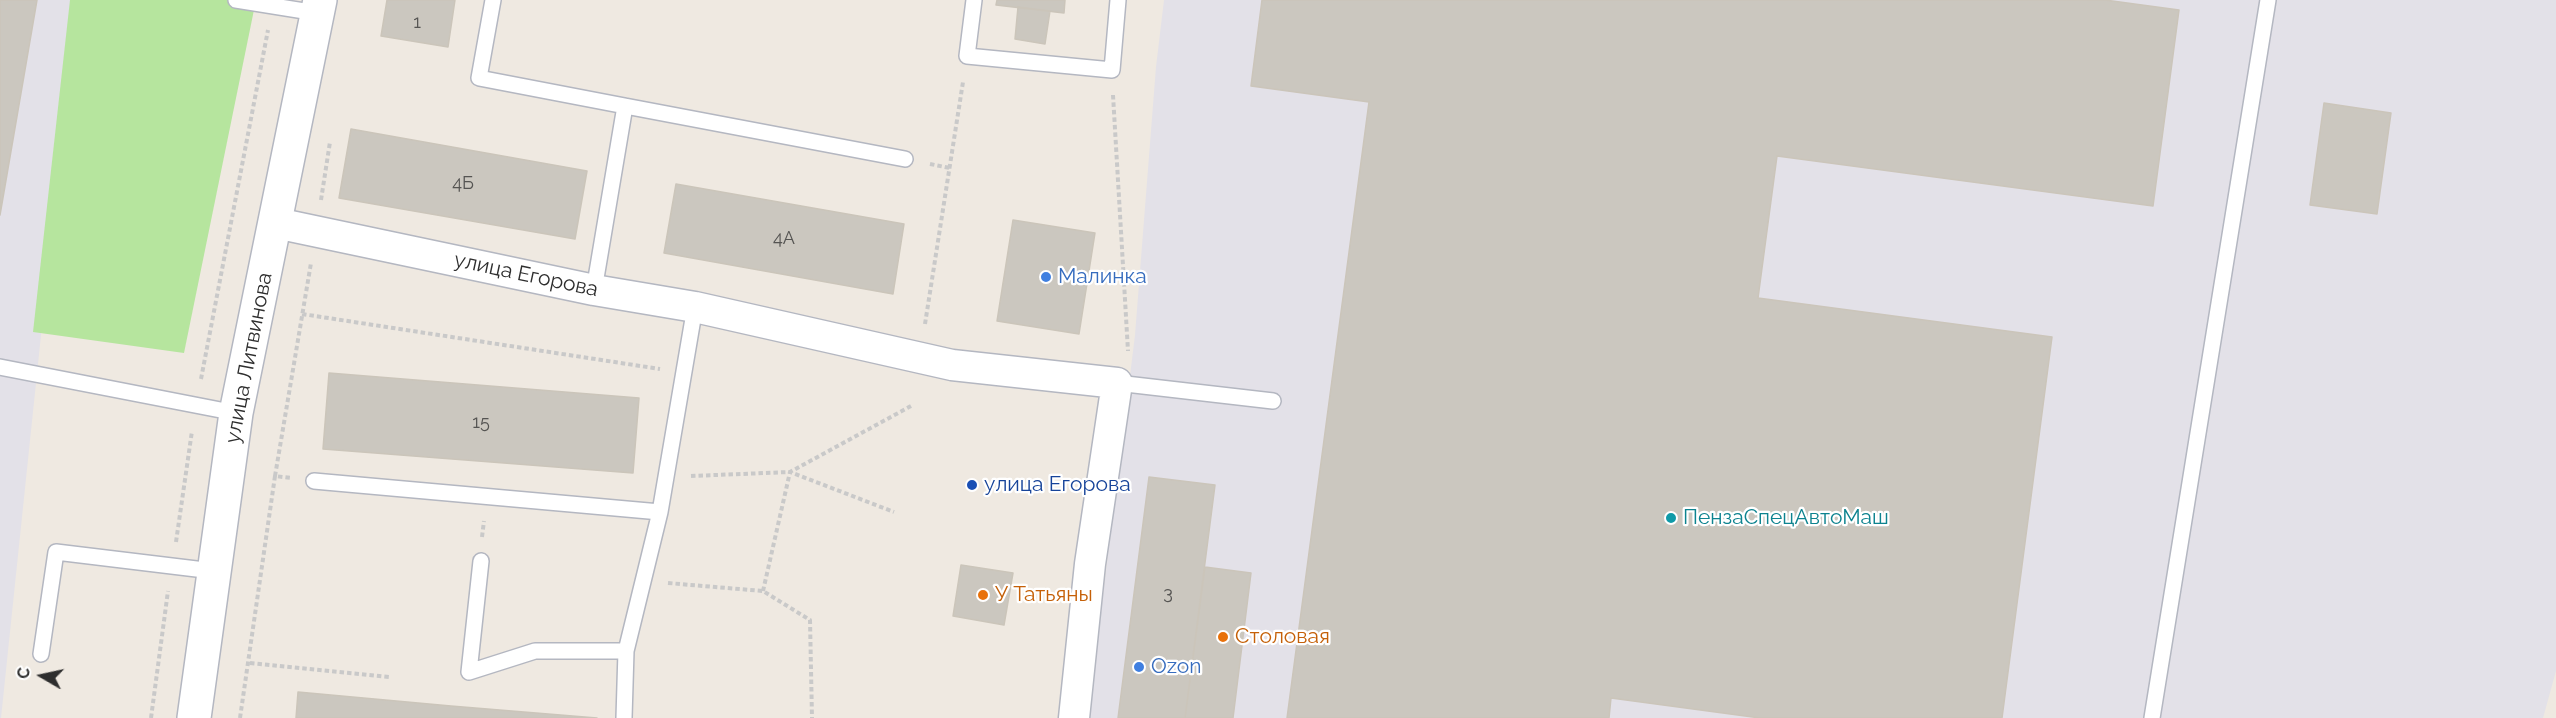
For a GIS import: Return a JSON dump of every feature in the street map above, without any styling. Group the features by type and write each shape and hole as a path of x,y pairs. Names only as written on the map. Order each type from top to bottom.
{"main road":[{"name":"улица Литвинова","path":"194,718 236,413 319,6"}],"street":[{"name":"улица Егорова","path":"276,223 594,290 695,308 952,365 1117,383"},
{"path":"1074,718 1091,553 1117,383"}],"lane":[{"path":"236,0 273,6 319,6"},
{"path":"493,0 479,78 905,159"},
{"path":"974,0 967,56 1112,70 1118,0"},
{"path":"2152,718 2268,0"},
{"path":"594,290 625,106"},
{"path":"624,718 626,651 660,512 695,308"},
{"path":"0,367 236,413"},
{"path":"1117,383 1273,401"},
{"path":"314,481 660,512"},
{"path":"41,654 56,552 213,571"},
{"path":"481,561 469,672 535,651 626,651"}],"path":[{"path":"151,718 196,406 273,6"},
{"path":"924,325 967,56"},
{"path":"302,314 684,373"},
{"path":"763,591 790,472 912,406"},
{"path":"666,477 790,472 894,512"},
{"path":"240,718 250,663 275,476 314,481"},
{"path":"481,561 485,496"},
{"path":"643,581 763,591 810,620 812,718"},
{"path":"250,663 389,677"}],"shaded area":[{"path":"0,0 76,0 1,718 0,718"},
{"path":"1164,0 2556,0 2556,671 2543,718 1088,718 1135,335 1156,67"}],"green space":[{"path":"70,0 256,0 184,353 33,332"}],"building":[{"path":"0,0 37,0 0,215"},
{"path":"387,0 455,0 448,47 381,36"},
{"path":"997,0 1065,0 1064,13 996,5"},
{"name":"ПензаСпецАвтоМаш","path":"1262,0 2105,0 2179,10 2153,206 1777,156 1758,298 2052,337 2002,718 1760,718 1611,698 1609,718 1287,718 1369,102 1251,86"},
{"path":"1018,7 1050,11 1045,44 1015,39"},
{"path":"2324,103 2391,113 2377,214 2310,205"},
{"path":"351,129 587,171 575,239 339,198"},
{"path":"676,184 904,224 893,294 664,253"},
{"name":"Малинка","path":"1013,220 1095,233 1079,334 997,321"},
{"path":"329,373 639,398 633,473 323,449"},
{"path":"1149,477 1215,485 1185,718 1118,718"},
{"name":"У Татьяны","path":"961,565 1013,573 1004,625 953,616"},
{"path":"1205,567 1251,573 1233,718 1185,718"},
{"path":"298,692 451,706 597,718 296,718"}],"place":[{"name":"Малинка","path":"1046,277"},
{"name":"улица Егорова","path":"972,485"},
{"name":"ПензаСпецАвтоМаш","path":"1671,518"},
{"name":"У Татьяны","path":"983,595"},
{"name":"Столовая","path":"1223,637"},
{"name":"Ozon","path":"1139,667"}]}
